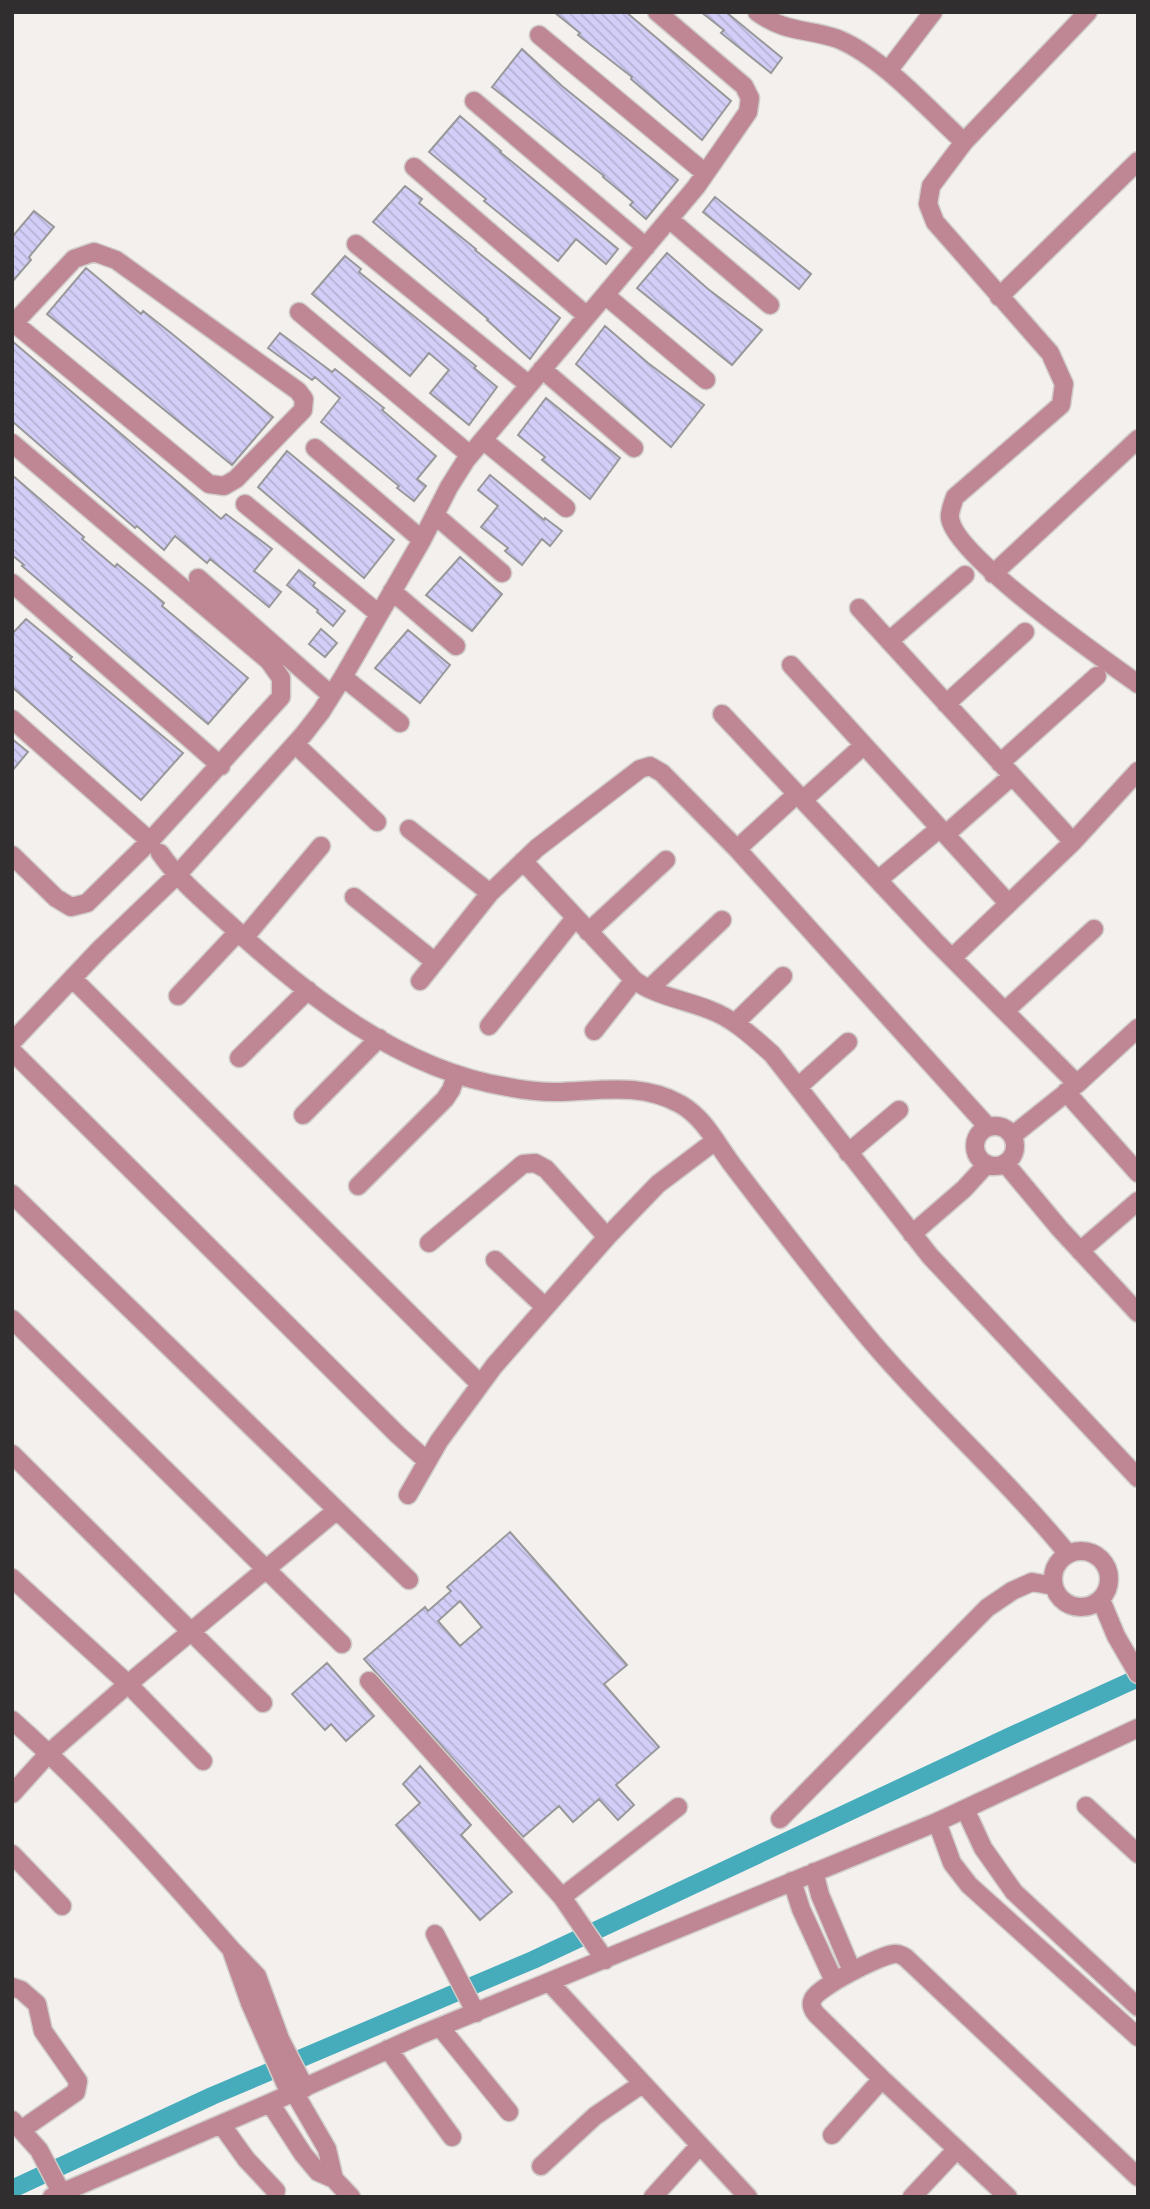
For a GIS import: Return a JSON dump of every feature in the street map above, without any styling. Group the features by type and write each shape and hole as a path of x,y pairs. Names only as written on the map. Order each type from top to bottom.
{"street":[{"path":"12,1042 100,949 178,874 321,712 422,540 449,486 470,455 669,219 748,111 750,98 744,86 657,12"},
{"path":"757,12 770,22 798,32 838,40 888,71 964,142"},
{"path":"888,71 933,12"},
{"path":"1088,12 964,142 931,186 928,204 935,222 1050,353 1064,384 1060,405 955,497 949,517 956,532 993,574 1138,684"},
{"path":"539,35 705,173"},
{"path":"474,100 646,247"},
{"path":"999,297 1138,162"},
{"path":"414,167 587,316"},
{"path":"669,219 770,305"},
{"path":"356,244 529,385"},
{"path":"94,252 116,260 298,391 304,399 303,410 236,479 224,486 209,484 13,324 74,259 94,252"},
{"path":"605,295 706,380"},
{"path":"299,312 470,455"},
{"path":"542,369 634,448"},
{"path":"993,574 1138,439"},
{"path":"483,440 566,508"},
{"path":"12,443 269,661 281,678 281,697 155,847 87,903 71,906 56,898 12,855"},
{"path":"315,448 422,540"},
{"path":"245,504 379,614"},
{"path":"435,515 502,573"},
{"path":"888,641 965,575"},
{"path":"198,578 331,695"},
{"path":"12,583 221,766"},
{"path":"392,591 456,646"},
{"path":"859,608 1073,842"},
{"path":"946,704 1025,632"},
{"path":"791,666 1008,903"},
{"path":"342,677 400,723"},
{"path":"878,880 943,831 1097,677"},
{"path":"722,714 1005,1011 1071,1088 1138,1173"},
{"path":"12,719 155,847 178,874 241,935 307,989 364,1030 456,1076 508,1087 554,1092 623,1088 661,1096 682,1105 703,1123 873,1343 1003,1480 1068,1554"},
{"path":"295,744 377,822"},
{"path":"737,849 864,745"},
{"path":"420,981 490,893 523,861 640,769 650,766 662,773 737,849 988,1127 1004,1129 1012,1136 1014,1148 1005,1163 987,1164 977,1155 975,1142 988,1127"},
{"path":"952,958 1073,842 1138,771"},
{"path":"409,830 490,893"},
{"path":"178,996 241,935 321,846"},
{"path":"588,932 666,860"},
{"path":"523,861 588,932 641,984 710,1010 735,1023 772,1054 912,1234 1138,1478"},
{"path":"354,897 435,962"},
{"path":"489,1026 575,918"},
{"path":"594,1031 641,984 722,920"},
{"path":"1005,1011 1094,929"},
{"path":"735,1023 783,976"},
{"path":"73,979 480,1383"},
{"path":"239,1058 307,989"},
{"path":"303,1115 379,1038"},
{"path":"1012,1136 1134,1039"},
{"path":"798,1087 848,1042"},
{"path":"12,1051 426,1461"},
{"path":"358,1186 445,1099 452,1090 456,1076"},
{"path":"848,1153 899,1110"},
{"path":"408,1495 426,1461 480,1383 545,1307 658,1184 715,1141"},
{"path":"429,1242 523,1164 534,1163 546,1169 607,1237"},
{"path":"1005,1163 1080,1251 1138,1313"},
{"path":"912,1234 964,1189 987,1164"},
{"path":"12,1194 409,1580"},
{"path":"1080,1251 1138,1201"},
{"path":"495,1260 545,1307"},
{"path":"12,1319 342,1644"},
{"path":"12,1454 263,1703"},
{"path":"12,1794 50,1753 128,1684 337,1510"},
{"path":"1079,1551 1090,1552 1100,1558 1110,1579 1101,1600 1090,1606 1068,1604 1059,1597 1054,1586 1055,1567 1068,1554 1079,1551"},
{"path":"12,1578 128,1684 203,1761"},
{"path":"780,1819 987,1608 1012,1591 1032,1583 1054,1586"},
{"path":"1101,1600 1110,1625 1137,1672"},
{"path":"369,1681 566,1902 600,1953"},
{"path":"12,1720 50,1753 172,1881 231,1949 294,2086 327,2150 334,2179"},
{"path":"12,1987 21,1990 37,2004 43,2031 78,2081 76,2092 17,2125 39,2150 56,2190 270,2103 294,2086 440,2027 474,2008 550,1983 600,1953 792,1881 937,1822 1138,1728"},
{"path":"1086,1806 1138,1854"},
{"path":"566,1902 678,1807"},
{"path":"965,1810 983,1848 1014,1892 1138,2007"},
{"path":"937,1822 952,1863 970,1885 1138,2037"},
{"path":"12,1854 62,1906"},
{"path":"814,1872 820,1895 852,1971"},
{"path":"792,1881 801,1909 834,1981"},
{"path":"998,1910 1014,1892"},
{"path":"435,1934 474,2008"},
{"path":"1008,2197 812,2009 812,2001 816,1995 852,1971 892,1954 905,1957 1138,2177"},
{"path":"550,1983 748,2197"},
{"path":"440,2027 509,2112"},
{"path":"388,2049 452,2137"},
{"path":"832,2135 882,2079"},
{"path":"541,2166 595,2116 642,2084"},
{"path":"270,2103 310,2163 318,2172 334,2179 351,2197"},
{"path":"221,2124 246,2159 276,2191"},
{"path":"653,2197 700,2146"},
{"path":"912,2197 957,2149"}],"building":[{"path":"554,12 626,12 731,101 702,140"},
{"path":"701,12 726,12 782,58 771,73 721,33 724,30"},
{"path":"522,49 562,86 678,180 646,219 630,205 633,202 604,176 492,87"},
{"path":"460,116 618,249 606,264 576,239 558,261 429,152"},
{"path":"405,186 422,199 419,203 560,318 530,359 488,319 373,222"},
{"path":"715,197 811,274 799,289 703,212"},
{"path":"34,211 54,227 12,282 12,237"},
{"path":"667,253 708,289 762,330 732,365 637,288"},
{"path":"345,256 361,269 359,272 476,366 474,368 497,387 469,425 430,393 449,370 429,353 410,376 312,294"},
{"path":"86,268 141,314 143,311 171,333 273,417 232,465 47,314"},
{"path":"605,326 648,363 704,405 671,447 576,364"},
{"path":"280,333 332,372 335,369 384,408 382,410 436,456 417,479 426,486 414,501 321,422 340,398 315,377 312,380 268,348"},
{"path":"12,341 221,519 226,514 272,549 254,571 281,592 269,607 210,559 207,563 175,536 164,550 12,421"},
{"path":"546,398 620,458 590,499 542,460 545,457 518,435"},
{"path":"287,451 394,540 364,578 258,487"},
{"path":"12,475 84,537 82,539 115,567 117,564 144,586 164,603 162,606 248,678 208,724 12,555"},
{"path":"490,475 544,520 545,518 562,531 550,546 542,539 522,565 505,551 508,548 481,527 498,506 478,490"},
{"path":"460,557 502,594 472,631 426,595"},
{"path":"299,570 315,583 313,586 345,611 333,626 287,585"},
{"path":"26,619 183,753 141,800 12,687 12,634"},
{"path":"321,629 337,643 325,657 309,644"},
{"path":"408,630 450,665 420,703 375,668"},
{"path":"12,739 28,752 12,771"},
{"path":"510,1532 627,1665 604,1684 659,1747 616,1785 634,1805 618,1820 599,1799 573,1822 559,1806 523,1837 364,1659 425,1607 428,1611 451,1591 447,1587","holes":["460,1601 482,1627 460,1646 438,1621"]},
{"path":"327,1663 374,1716 346,1741 331,1724 325,1730 292,1694"},
{"path":"420,1766 471,1825 461,1835 512,1892 480,1920 396,1825 420,1803 403,1784"}],"waterway":[{"path":"12,2189 212,2096 533,1960 1138,1678"}]}
